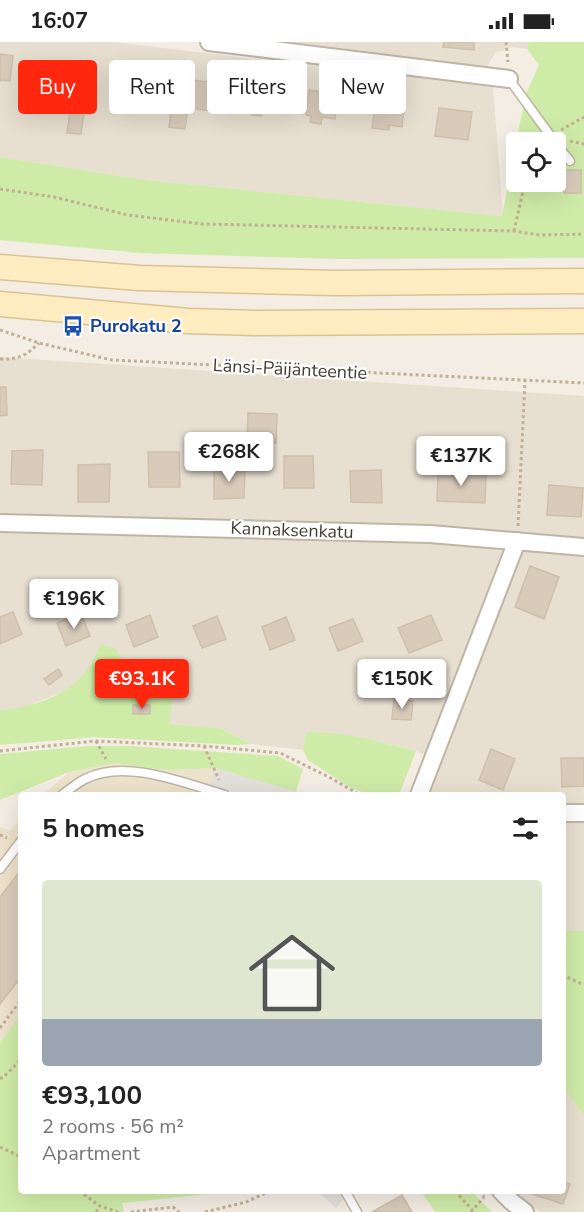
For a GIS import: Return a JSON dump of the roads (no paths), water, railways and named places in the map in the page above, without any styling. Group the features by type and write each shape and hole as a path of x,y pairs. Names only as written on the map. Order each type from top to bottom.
{"main road":[{"path":"0,267 140,278 335,283 584,281"},
{"path":"0,304 188,321 244,323 584,321"}],"street":[{"path":"209,42 509,79"},
{"name":"Kannaksenkatu","path":"0,523 409,534 584,547"},
{"path":"420,792 517,541"},
{"path":"566,813 584,813"},
{"path":"504,1194 525,1212"}],"lane":[{"path":"509,79 547,132"},
{"path":"566,156 570,161"},
{"path":"66,792 85,778 113,771 150,774 214,792"},
{"path":"0,869 18,845"},
{"path":"347,1194 357,1212"}],"place":[{"name":"Purokatu 2","path":"73,326"}]}
